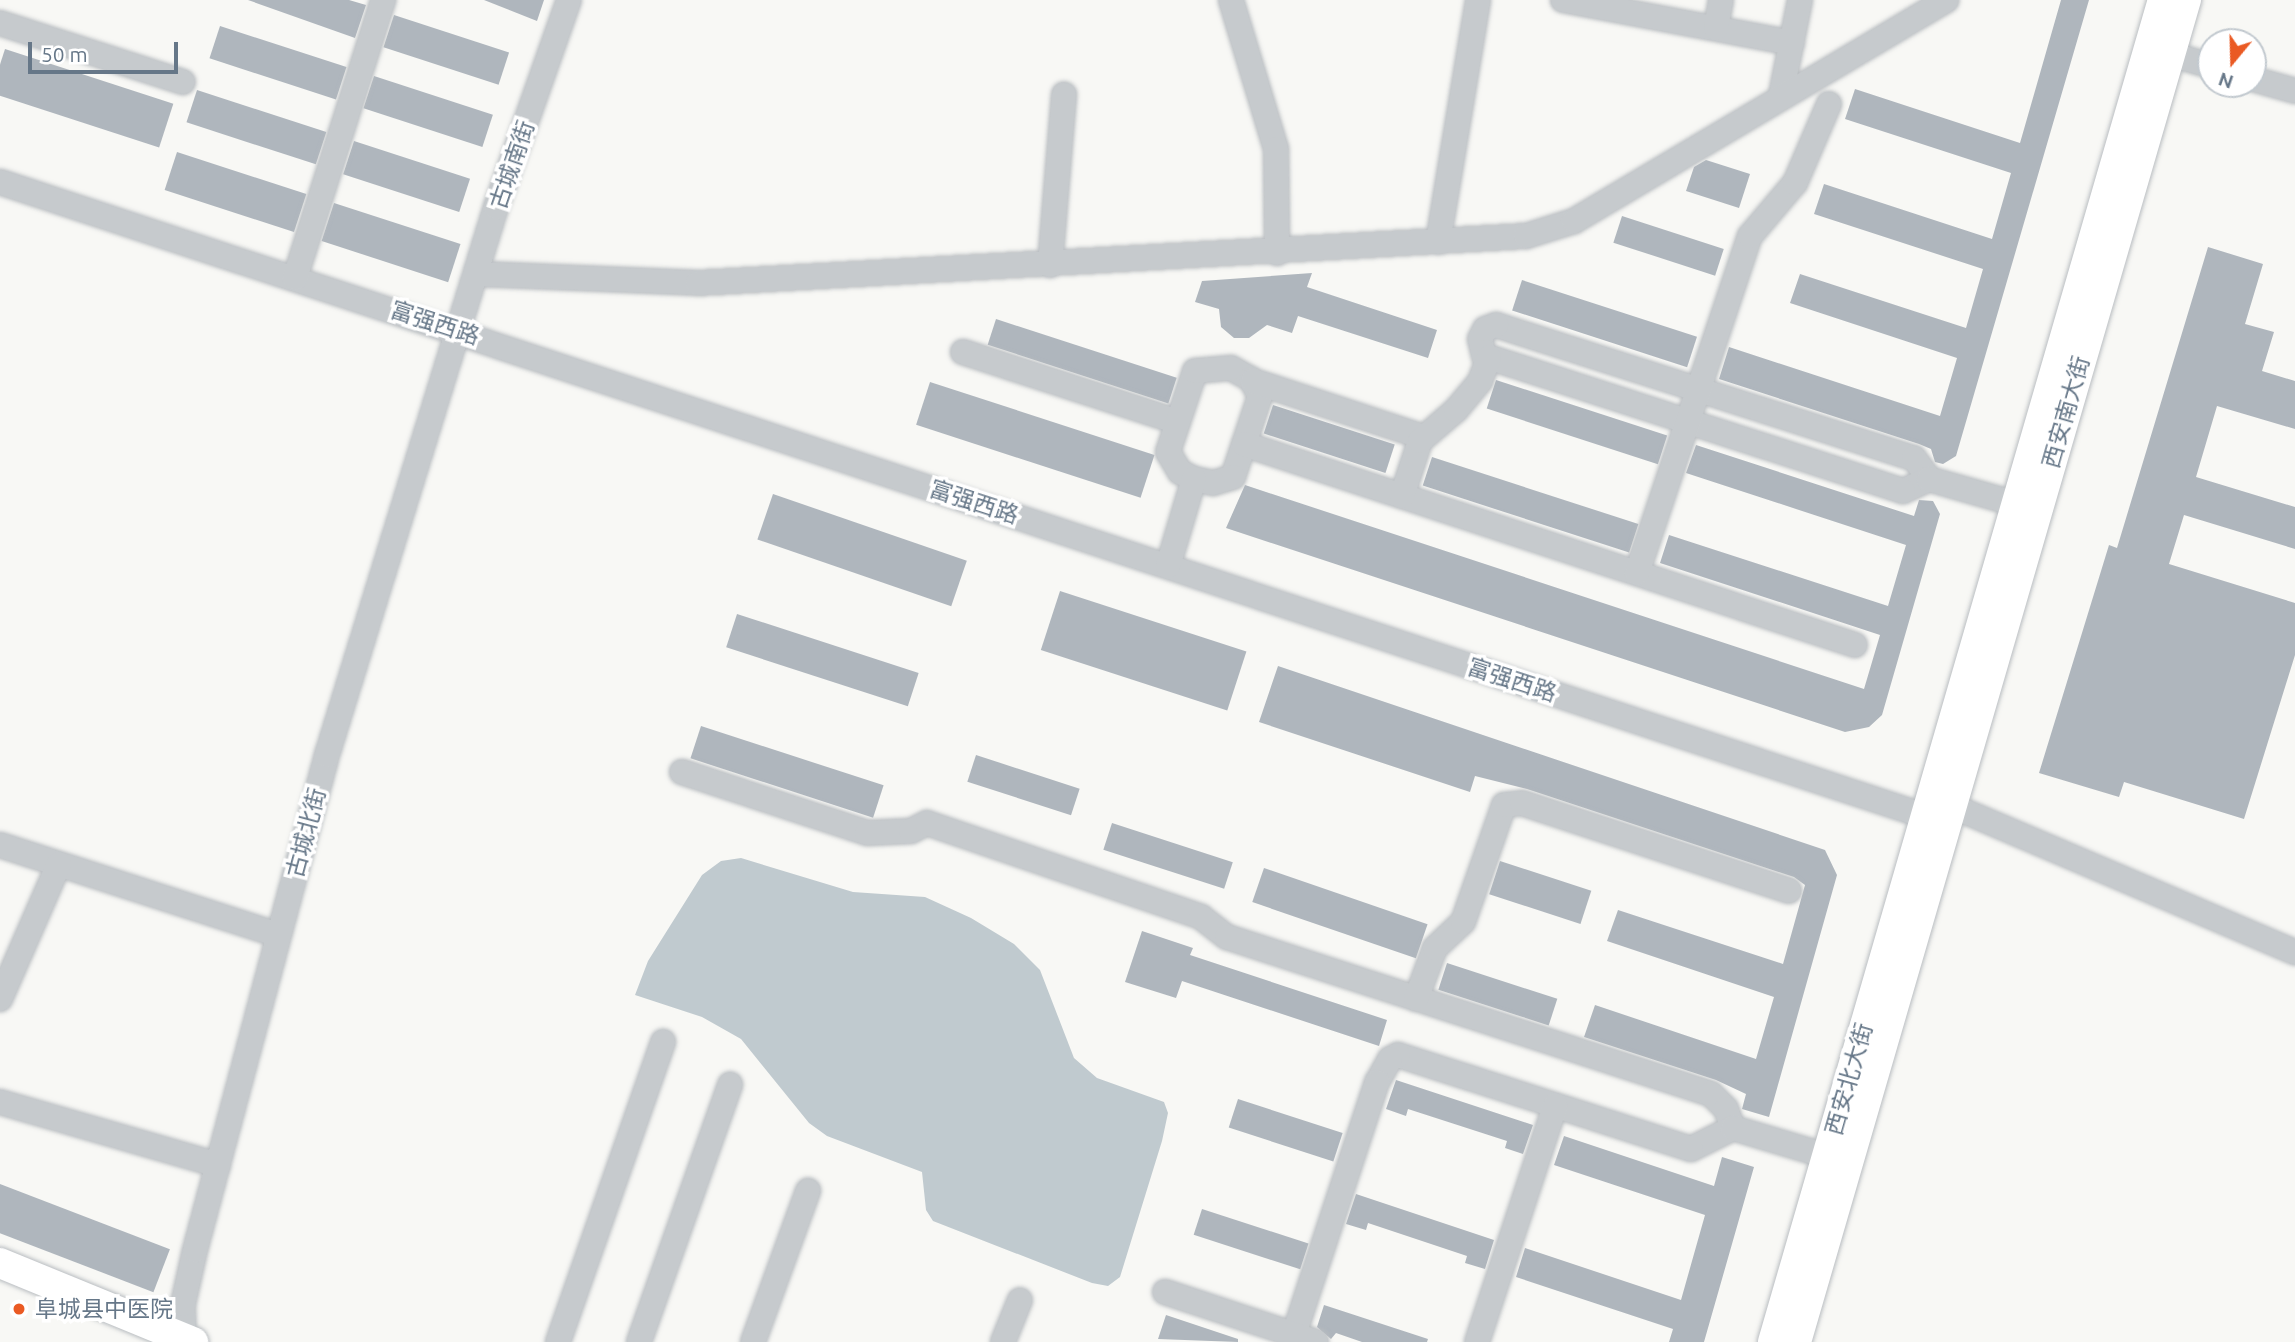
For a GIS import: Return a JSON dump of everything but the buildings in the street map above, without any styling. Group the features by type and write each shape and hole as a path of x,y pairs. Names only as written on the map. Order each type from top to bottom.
{"main road":[{"name":"西安南大街","path":"1942,816 2016,504 2163,0"},
{"name":"西安南大街","path":"1942,816 2186,0"},
{"name":"西安北大街","path":"1773,1342 1827,1156 1942,816"},
{"name":"西安北大街","path":"1796,1342 1942,816"},
{"path":"0,1263 187,1341"}],"street":[{"path":"295,278 383,0"},
{"name":"古城南街","path":"459,331 569,0"},
{"path":"1231,0 1276,149 1277,253"},
{"path":"1438,242 1478,0"},
{"path":"1563,0 1641,7 1716,29 1792,43"},
{"path":"1716,29 1721,0"},
{"path":"1782,95 1800,0"},
{"path":"477,274 698,283 1277,253 1550,231 1782,95 1922,7 1946,0"},
{"path":"0,23 183,82"},
{"path":"2170,54 2197,62"},
{"path":"2267,83 2295,91"},
{"path":"1050,265 1064,95"},
{"path":"1637,573 1750,236 1795,183 1829,104"},
{"name":"富强西路","path":"0,182 1168,566 1942,816 2295,952"},
{"path":"1402,496 1408,464 1423,437 1456,410 1480,381 1489,358 1480,339 1485,329 1496,325 1914,458 1929,479 2016,504"},
{"name":"古城北街","path":"187,1341 183,1304 327,755 459,331"},
{"path":"963,352 1178,422"},
{"path":"1489,358 1903,491 1929,479"},
{"path":"1252,382 1260,396 1233,477 1213,482 1194,479 1180,472 1168,452 1195,371 1231,368 1252,382 1423,437"},
{"path":"1244,444 1855,645"},
{"path":"1168,566 1194,479"},
{"path":"682,772 867,833 911,831 927,823 1200,917 1227,937 1711,1094 1733,1128 1827,1156"},
{"path":"1416,999 1434,948 1463,922 1503,805 1522,803 1789,891"},
{"path":"0,845 279,935"},
{"path":"0,999 59,864"},
{"path":"558,1342 663,1041"},
{"path":"1165,1292 1305,1338 1377,1082 1390,1059 1398,1055 1691,1149 1733,1128"},
{"path":"639,1342 730,1085"},
{"path":"0,1102 218,1164"},
{"path":"1477,1342 1555,1106"},
{"path":"753,1342 808,1191"},
{"path":"1003,1342 1020,1300"}],"shaded area":[{"path":"741,858 853,892 925,897 971,918 1014,944 1040,970 1074,1058 1097,1078 1164,1102 1168,1113 1162,1141 1120,1277 1108,1286 1092,1283 933,1221 926,1210 922,1172 827,1136 809,1123 741,1039 702,1017 635,995 648,961 702,875 721,861"}],"place":[{"name":"阜城县中医院","path":"19,1309"}]}
